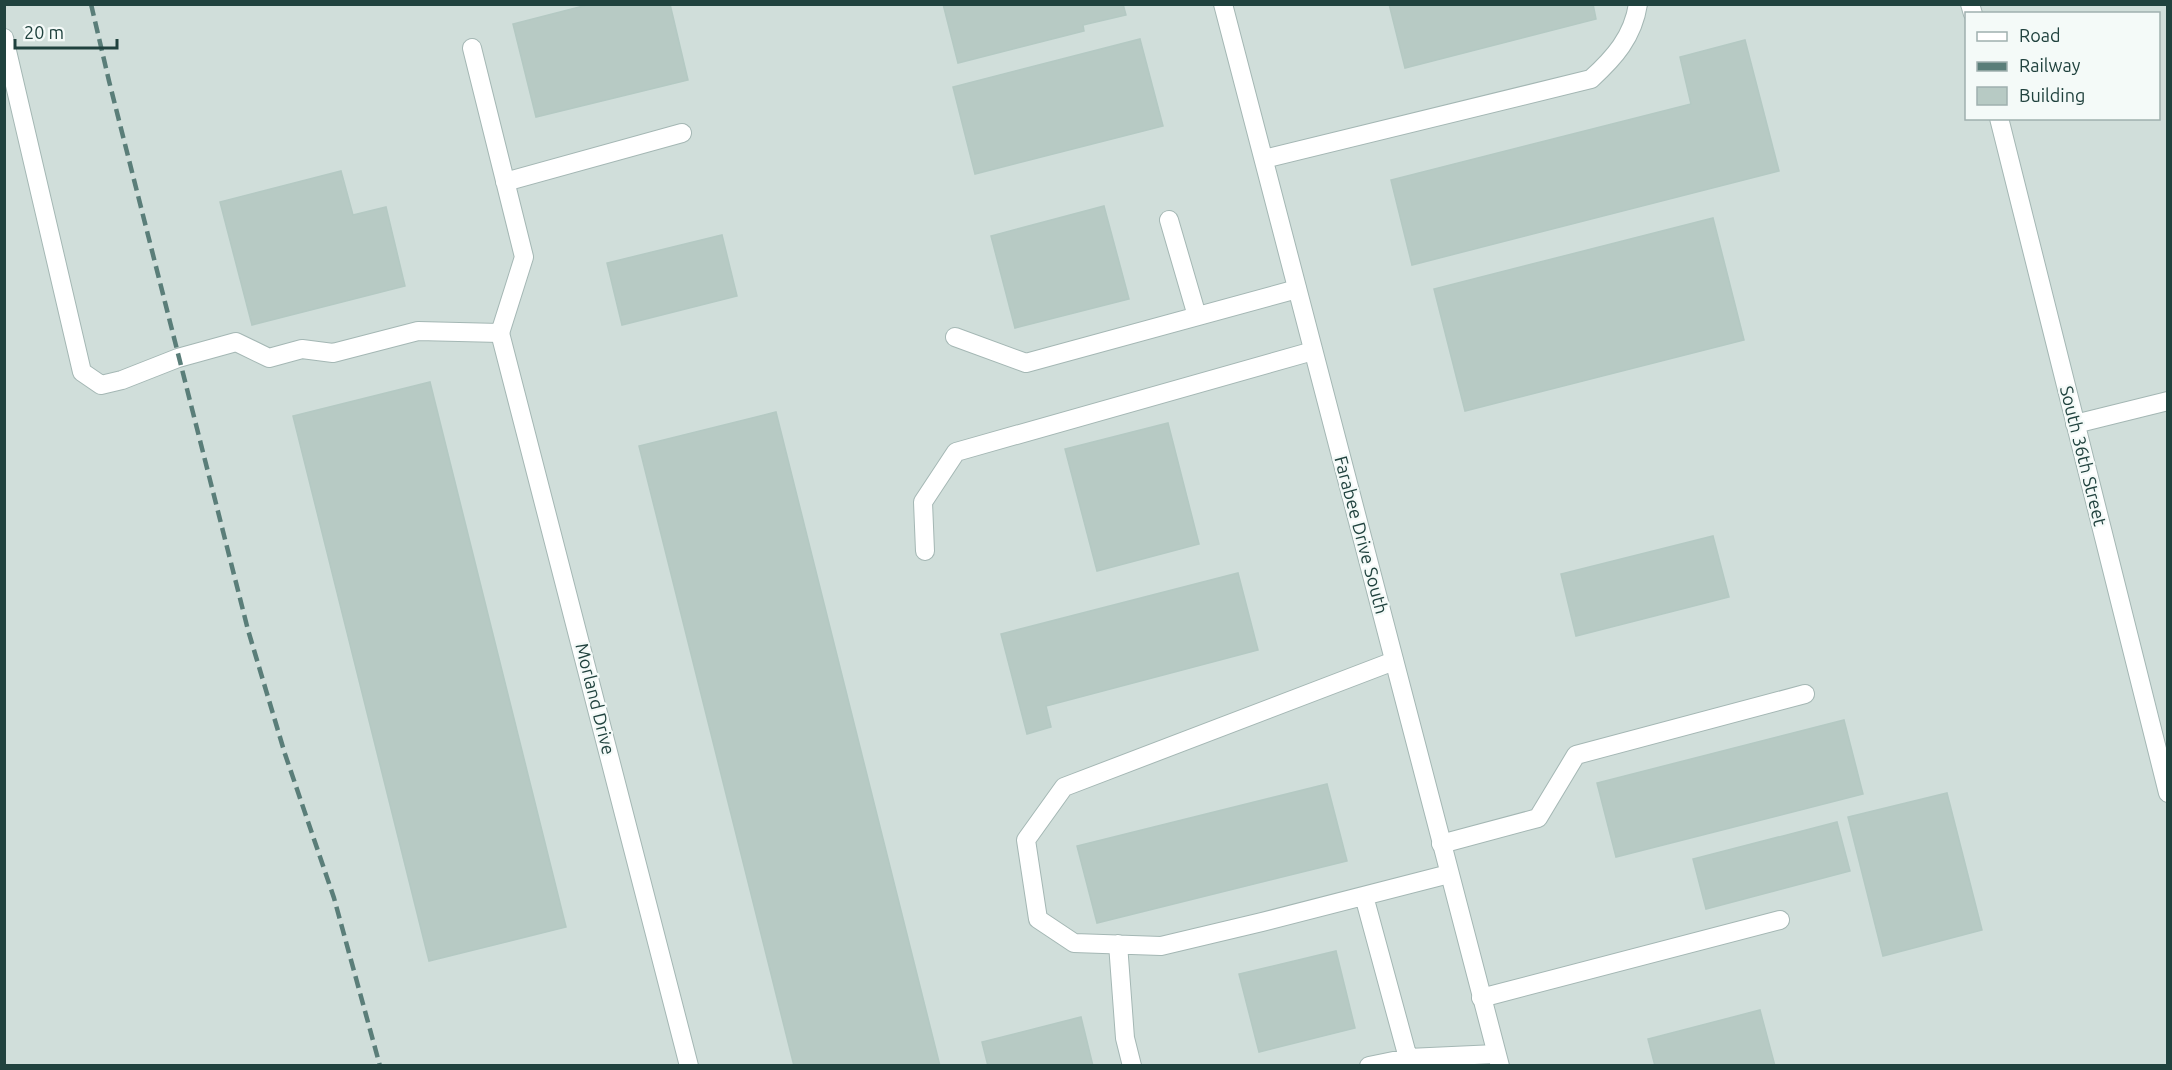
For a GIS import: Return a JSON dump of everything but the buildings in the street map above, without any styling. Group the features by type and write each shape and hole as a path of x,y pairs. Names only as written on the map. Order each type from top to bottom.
{"street":[{"name":"Farabee Drive South","path":"1223,4 1498,1060"},
{"path":"1264,159 1591,79 1616,56 1636,18 1638,4"},
{"path":"4,38 82,372 101,385 122,380 201,351 236,342 269,358 302,349 333,353 418,331 500,333 524,257 472,48"},
{"name":"South 36th Street","path":"1999,120 2168,793"},
{"path":"505,182 682,133"},
{"path":"1169,220 1197,316"},
{"path":"955,337 1026,363 1297,289"},
{"name":"Morland Drive","path":"500,333 689,1065"},
{"path":"925,551 923,502 956,452 1313,351"},
{"path":"2075,424 2168,401"},
{"path":"1394,661 1064,787 1026,840 1038,919 1074,943 1161,946 1449,874"},
{"path":"1441,844 1538,818 1576,754 1805,694"},
{"path":"1364,896 1408,1058"},
{"path":"1481,998 1780,920"},
{"path":"1118,944 1125,1038 1132,1065"},
{"path":"1370,1065 1408,1058 1498,1060"}],"shaded area":[{"path":"4,5 2167,5 2167,1065 5,1065"}],"railway":[{"path":"91,4 248,630 285,754 334,898 380,1066"}]}
